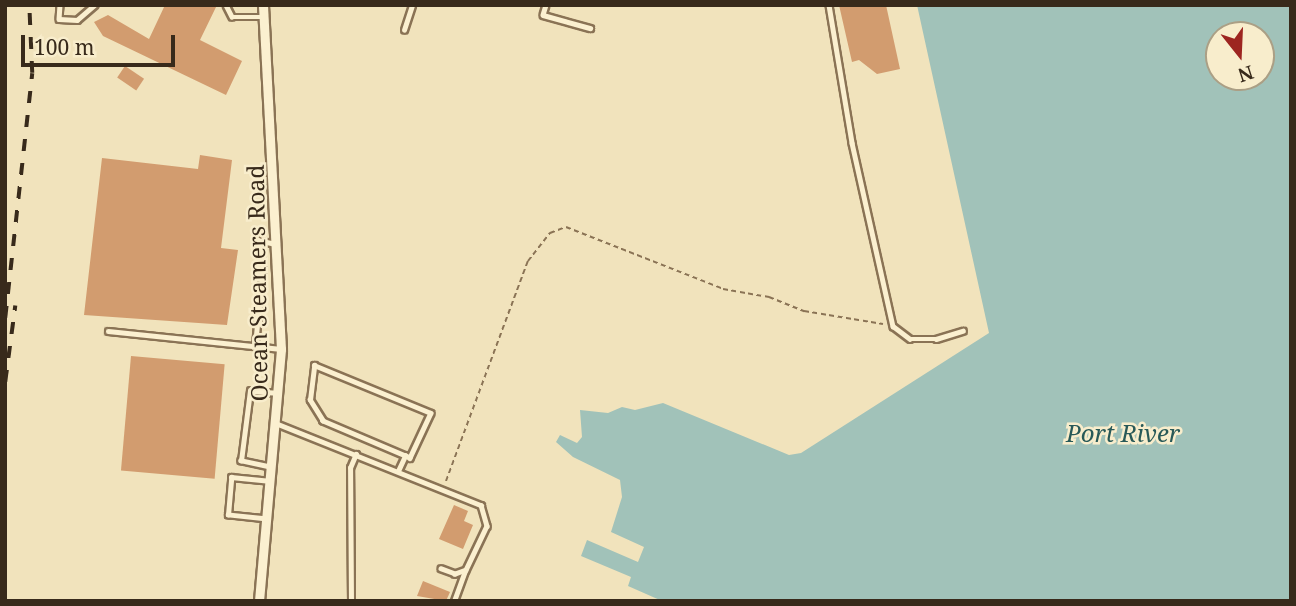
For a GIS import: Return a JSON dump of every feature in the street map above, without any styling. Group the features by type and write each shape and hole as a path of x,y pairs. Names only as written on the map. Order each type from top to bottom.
{"street":[{"name":"Ocean Steamers Road","path":"259,601 281,394 279,245 263,5"}],"lane":[{"path":"60,5 59,19 77,20 94,5"},
{"path":"226,5 232,17 264,17"},
{"path":"404,30 412,5"},
{"path":"546,5 543,15 590,29"},
{"path":"830,5 852,144 893,326 910,339 936,339 963,331"},
{"path":"255,345 263,266 257,240 279,245"},
{"path":"108,331 281,349"},
{"path":"314,365 430,413 410,458 405,456 323,422 310,400 314,365"},
{"path":"274,467 241,461 250,391 281,394"},
{"path":"278,424 481,505 488,517 454,601"},
{"path":"351,601 349,468 356,454"},
{"path":"398,471 405,456"},
{"path":"267,519 229,515 231,477 272,481"},
{"path":"441,569 455,574 466,570"}],"path":[{"path":"444,489 528,261 550,233 566,227 723,289 769,298 804,311 893,326"}],"water":[{"name":"Port River","path":"917,5 1291,5 1291,601 662,601 628,586 631,577 581,556 587,540 638,562 644,547 611,532 622,497 620,480 573,457 556,442 560,435 577,443 582,437 580,410 608,413 622,407 635,410 663,403 789,455 801,453 989,333"}],"building":[{"path":"165,5 217,5 200,40 242,61 226,95 103,36 94,22 108,15 149,39"},
{"path":"839,5 886,5 900,69 877,74 859,60 852,62"},
{"path":"125,66 144,79 136,90 117,78"},
{"path":"200,155 232,160 221,248 238,250 227,325 84,315 102,158 198,169"},
{"path":"131,356 225,364 215,479 121,471"},
{"path":"454,505 468,511 464,521 473,525 463,549 439,539"},
{"path":"423,581 450,592 446,601 417,596"}],"railway":[{"path":"5,318 32,73 29,5"},
{"path":"5,382 15,306"}]}
